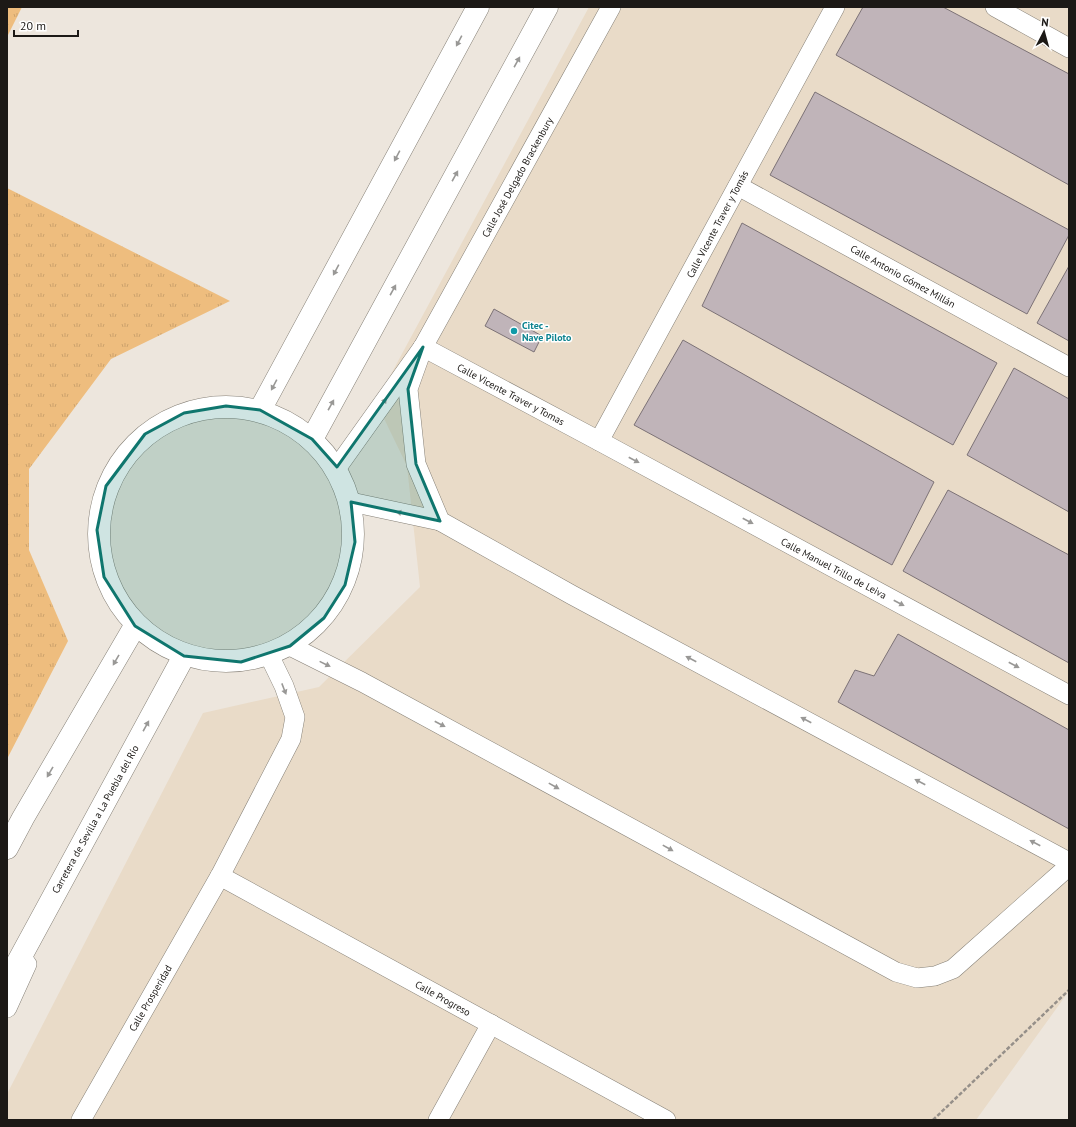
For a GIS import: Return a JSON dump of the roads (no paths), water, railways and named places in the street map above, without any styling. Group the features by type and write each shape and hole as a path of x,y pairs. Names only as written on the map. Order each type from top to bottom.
{"main road":[{"path":"260,410 478,7"},
{"path":"312,439 547,7"},
{"path":"226,406 260,410 312,439 332,461 351,502 355,542 345,585 324,618 290,646 241,662 184,656 135,626 104,577 97,530 106,486 145,434 184,413 226,406"},
{"path":"7,848 135,626"},
{"name":"Carretera de Sevilla a La Puebla del Río","path":"7,982 184,656"}],"street":[{"name":"Calle José Delgado Brackenbury","path":"423,347 611,7"},
{"name":"Calle Vicente Traver y Tomás","path":"600,441 835,7"},
{"path":"995,7 1069,48"},
{"name":"Calle Antonio Gómez Millán","path":"738,186 1069,367"},
{"name":"Calle Vicente Traver y Tomas","path":"423,347 600,441"},
{"path":"336,469 423,347"},
{"path":"423,347 408,389 416,464 440,521"},
{"name":"Calle Manuel Trillo de Leiva","path":"600,441 1069,695"},
{"path":"351,502 440,521 572,595 1069,862"},
{"path":"290,646 369,686 896,972 918,978 935,976 953,968 1069,866"},
{"name":"Calle Prosperidad","path":"81,1120 220,876 291,739 295,717 284,686 268,653"},
{"path":"7,1008 81,845"},
{"name":"Calle Progreso","path":"220,876 666,1120"},
{"path":"438,1120 491,1024"}],"place":[{"name":"Citec - Nave Piloto","path":"514,331"}]}
